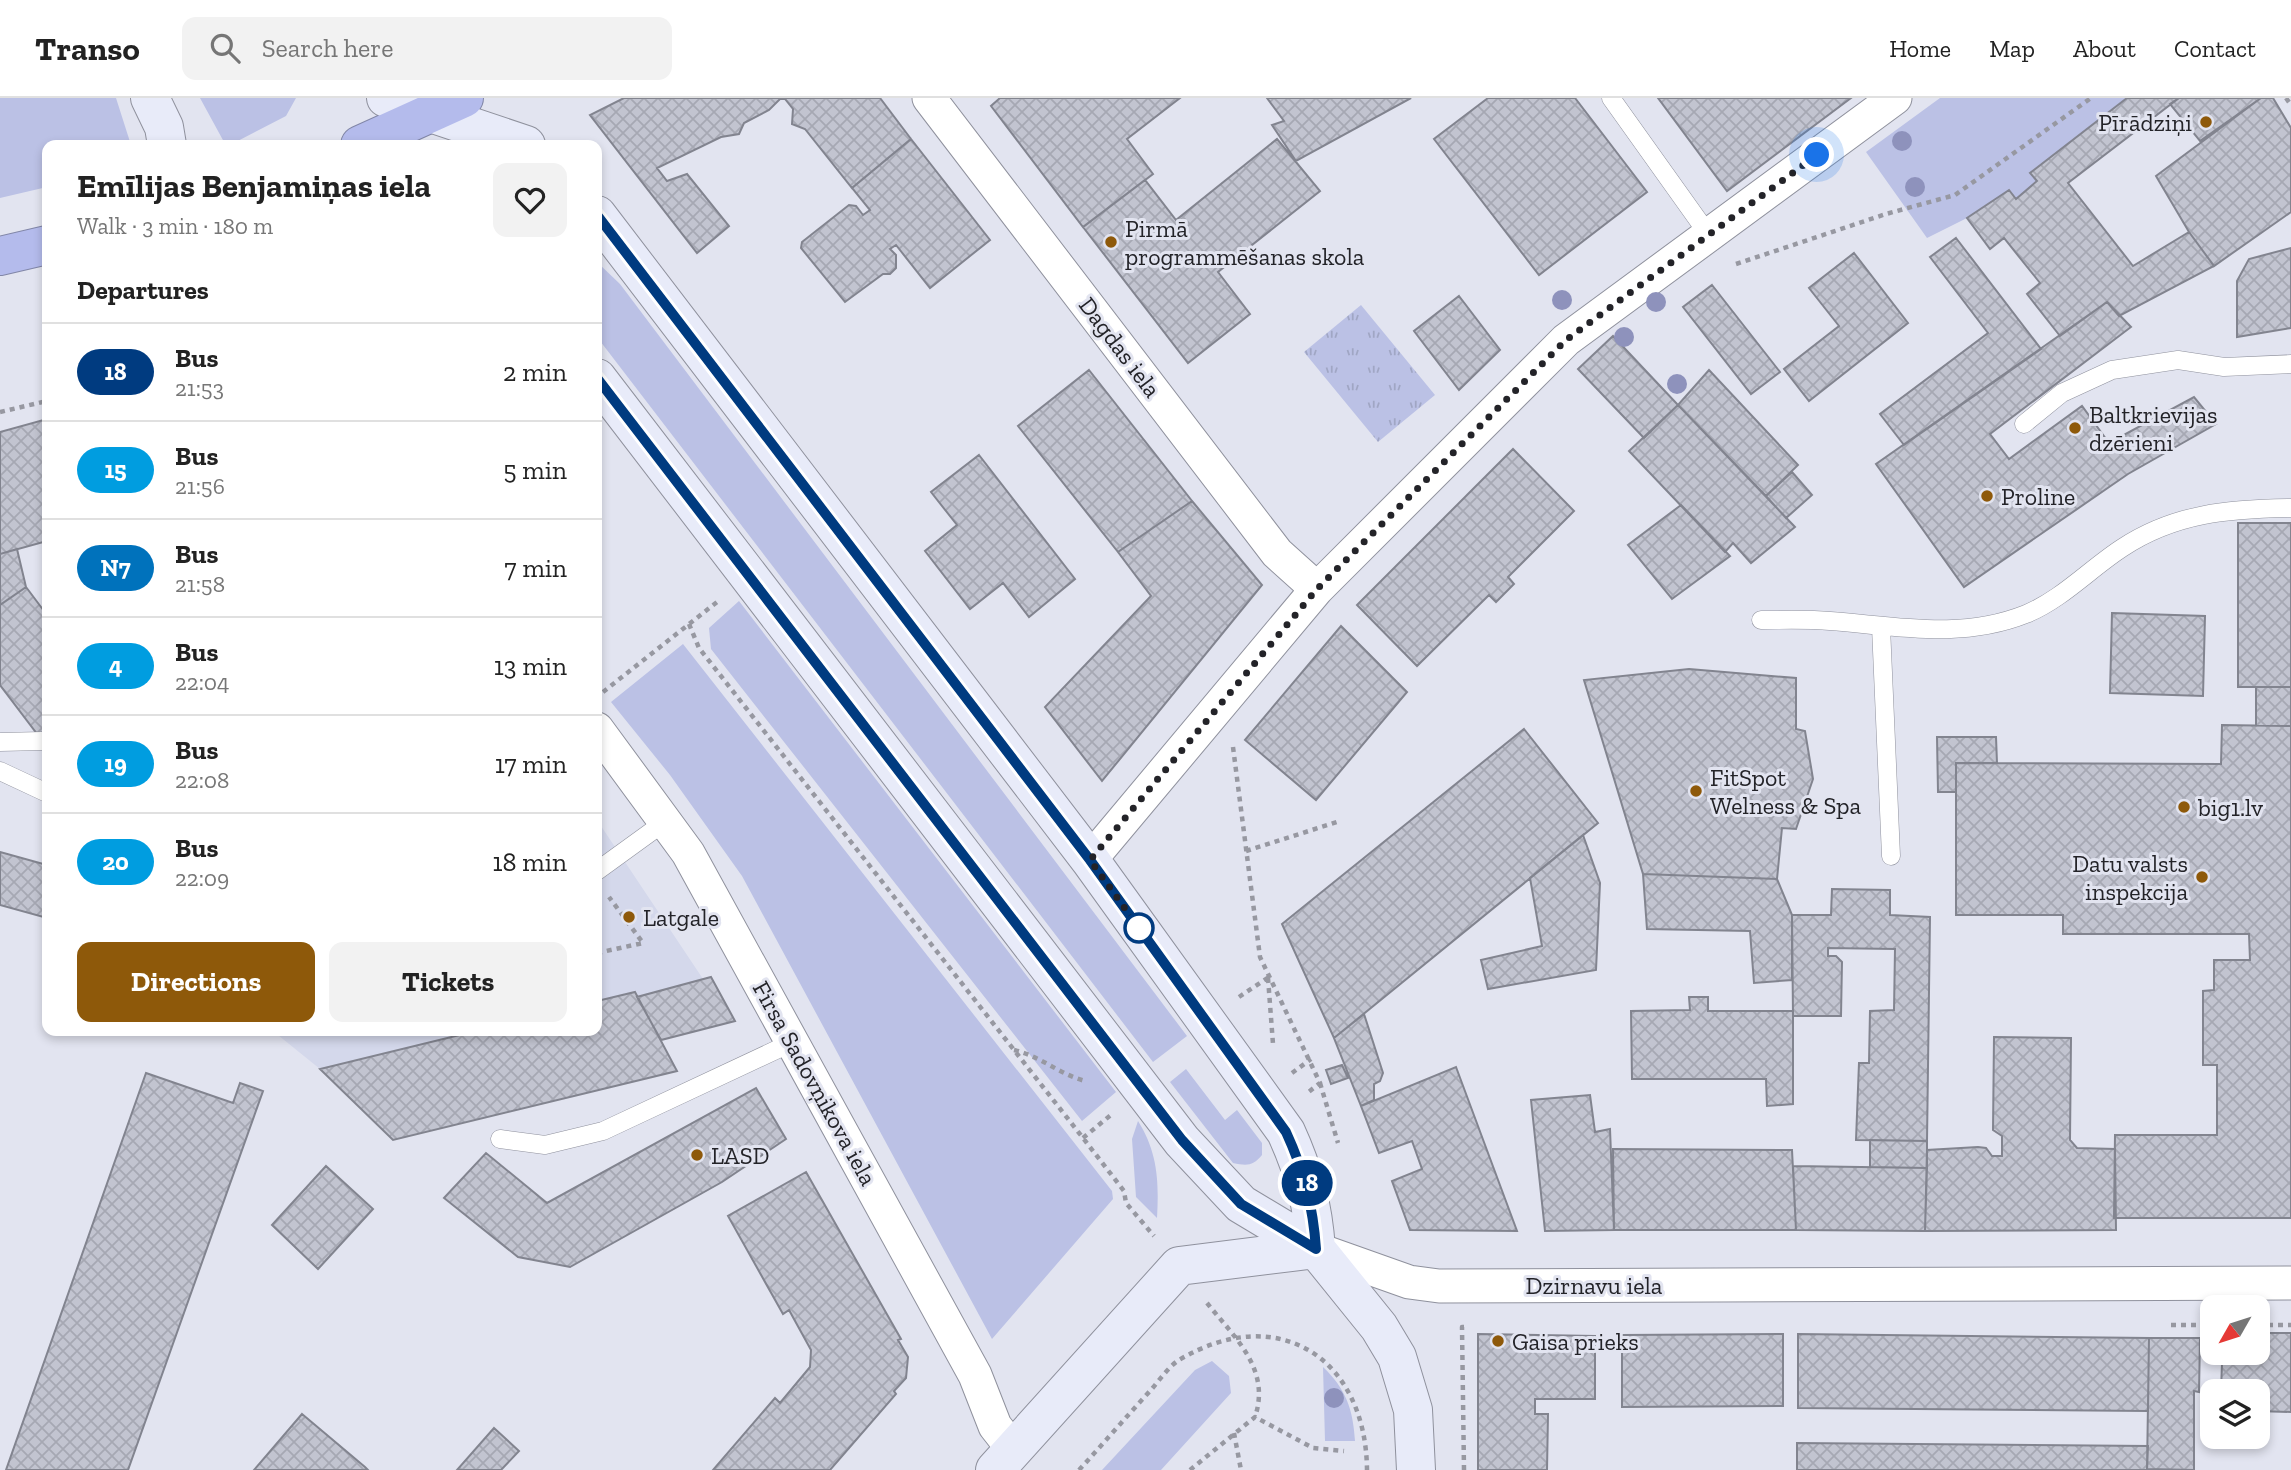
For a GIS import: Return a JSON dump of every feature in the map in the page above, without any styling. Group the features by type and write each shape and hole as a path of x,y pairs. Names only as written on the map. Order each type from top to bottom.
{"highway":[{"path":"376,140 447,118"},
{"path":"0,256 42,246"}],"street":[{"path":"150,98 164,127 166,140"},
{"path":"386,98 511,140"},
{"name":"Dagdas iela","path":"929,98 1277,553 1317,589"},
{"path":"1090,860 1317,589 1566,340 1895,98"},
{"path":"602,222 1090,860 1286,1132 1303,1168 1313,1209 1316,1249"},
{"path":"602,385 1182,1140 1241,1204 1316,1249 1379,1327 1397,1357 1413,1410 1416,1470"},
{"name":"Firsa Sadovņikova iela","path":"602,736 688,853 793,1042 975,1375 995,1426 1004,1460"},
{"name":"Dzirnavu iela","path":"1004,1460 1179,1266 1316,1249 1409,1282 1439,1286 2291,1283"}],"lane":[{"path":"1611,98 1708,234"},
{"path":"2024,424 2062,394 2112,370 2178,359 2224,368 2291,364"},
{"path":"1761,620 1829,620 1881,627 1977,629 2028,614 2122,548 2165,524 2244,509 2291,508"},
{"path":"1881,627 1891,856"},
{"path":"0,742 42,741"},
{"path":"0,771 42,791"},
{"path":"602,867 666,821"},
{"path":"500,1139 545,1145 603,1131 793,1042"}],"path":[{"path":"1732,265 1886,214 1955,195 2091,98"},
{"path":"2286,98 2291,105"},
{"path":"0,412 42,402"},
{"path":"602,693 689,624 699,648 1083,1138"},
{"path":"1233,746 1260,957 1321,1083 1340,1151"},
{"path":"1246,851 1337,822"},
{"path":"602,952 643,943 604,891"},
{"path":"1245,993 1269,977"},
{"path":"1269,977 1273,1046"},
{"path":"1014,1050 1031,1054 1070,1077 1089,1082"},
{"path":"1287,1077 1311,1059"},
{"path":"1303,1096 1321,1083"},
{"path":"2270,1325 2291,1325"},
{"path":"1462,1327 1464,1470"},
{"path":"1079,1470 1177,1362 1204,1348 1260,1336 1295,1344 1327,1361 1344,1381 1361,1418 1367,1470"},
{"path":"1190,1470 1255,1417 1313,1448 1344,1451"},
{"path":"1234,1433 1241,1470"}],"shaded area":[{"name":"Latgale","path":"602,828 703,979 637,997 634,992 602,1000"},
{"path":"279,1036 456,1036 320,1069"}],"green space":[{"path":"0,98 116,98 129,140 42,140 42,188 0,198"},
{"path":"200,98 296,98 286,116 240,140 223,140"},
{"path":"1940,98 2127,98 2031,174 2037,181 2016,199 2009,190 1967,218 1927,238 1866,152"},
{"path":"602,267 620,284 1187,1036 1153,1062 602,344"},
{"path":"1361,305 1435,395 1378,442 1304,352"},
{"path":"739,601 1116,1092 1082,1121 711,649 709,628"},
{"path":"683,644 1112,1191 1113,1199 992,1339 742,876 670,775 611,702"},
{"path":"1186,1069 1225,1120 1237,1110 1262,1143 1262,1155 1256,1161 1246,1165 1233,1163 1170,1082"},
{"path":"1138,1121 1150,1145 1156,1168 1157,1218 1136,1197 1132,1139"},
{"path":"1212,1361 1229,1376 1231,1393 1161,1470 1102,1470 1195,1370"},
{"path":"1323,1367 1347,1400 1355,1441 1325,1441"}],"building":[{"path":"624,98 880,98 911,139 852,188 805,129 792,124 793,109 785,99 780,99 769,110 744,123 739,134 721,137 657,168 667,181 687,174 729,226 697,253 590,115"},
{"path":"1000,98 1180,98 1127,139 1153,174 1083,227 991,106"},
{"path":"1267,98 1411,98 1296,161 1272,125 1284,121"},
{"path":"1488,98 1575,98 1647,192 1539,275 1434,139"},
{"path":"1658,98 1851,98 1727,191"},
{"path":"2127,98 2179,98 2068,183 2133,266 2189,232 2214,266 2119,316 2107,302 2060,336 2027,294 2040,283 2004,238 1990,249 1967,218 2009,190 2016,199 2037,181 2030,173"},
{"name":"Pīrādziņi","path":"2179,98 2261,98 2200,141 2170,104"},
{"path":"2261,98 2273,98 2291,128 2291,212 2214,266 2189,232 2156,176"},
{"path":"911,139 990,240 930,288 896,245 890,249 896,255 896,268 890,274 883,274 845,302 801,248 802,242 849,205 856,206 863,215 870,210 852,188"},
{"path":"1277,139 1320,191 1218,272 1250,314 1188,363 1083,227 1145,180 1176,220"},
{"path":"1956,238 2041,349 1904,445 1880,414 1988,333 1930,257"},
{"path":"2291,248 2291,328 2237,337 2237,281 2249,259"},
{"path":"1854,253 1908,323 1809,401 1784,369 1839,326 1809,288"},
{"path":"1712,285 1780,372 1751,394 1683,307"},
{"path":"1459,296 1500,350 1459,390 1414,331"},
{"path":"2107,302 2131,327 1990,434 2009,459 2082,406 2109,443 2194,397 2216,424 2128,474 1964,587 1876,464"},
{"path":"1613,336 1678,405 1644,438 1578,369"},
{"path":"1089,370 1192,501 1118,552 1018,426"},
{"path":"1709,370 1798,465 1766,496 1678,405"},
{"path":"1678,405 1795,527 1751,563 1733,543 1725,552 1629,451"},
{"path":"42,420 42,542 0,554 0,432"},
{"path":"1513,449 1574,511 1508,577 1514,584 1496,602 1489,595 1417,666 1357,605"},
{"path":"979,455 1075,579 1029,617 1003,583 970,609 925,551 957,525 931,492"},
{"path":"1792,472 1812,495 1786,518 1766,496"},
{"path":"1192,501 1262,585 1102,781 1045,707 1151,596 1118,552"},
{"path":"1681,505 1730,556 1672,599 1628,545"},
{"path":"2238,523 2291,523 2291,687 2238,687"},
{"path":"17,549 26,587 0,605 0,554"},
{"path":"26,587 42,608 42,740 0,685 0,605"},
{"path":"2112,613 2205,616 2203,696 2110,693"},
{"path":"1341,626 1407,692 1316,800 1245,740"},
{"path":"1689,669 1796,678 1796,729 1805,731 1813,779 1796,829 1782,828 1777,879 1643,874 1584,680"},
{"path":"2256,687 2291,687 2291,726 2256,726"},
{"path":"2222,725 2291,726 2291,1218 2114,1218 2115,1135 2217,1135 2217,1065 2203,1065 2203,991 2214,990 2214,960 2250,960 2249,934 2063,934 2063,915 1956,915 1956,763 2221,764"},
{"path":"1524,729 1598,823 1334,1038 1282,924"},
{"path":"1937,737 1996,737 1997,763 1956,763 1956,792 1938,792"},
{"path":"1583,835 1600,883 1596,970 1488,989 1481,960 1542,946 1530,878"},
{"path":"0,852 42,864 42,917 0,905"},
{"path":"1643,874 1777,879 1792,915 1792,980 1754,983 1750,931 1647,929"},
{"path":"1832,889 1890,890 1890,915 1930,917 1927,1141 1856,1140 1859,1063 1869,1063 1870,1011 1894,1010 1895,949 1828,948 1828,956 1836,956 1842,962 1841,1016 1793,1016 1792,915 1831,915"},
{"path":"711,977 735,1021 661,1040 637,997"},
{"path":"635,992 677,1071 393,1140 320,1069 455,1036 602,1036 602,1000"},
{"path":"1689,997 1708,997 1708,1011 1793,1011 1793,1104 1767,1106 1766,1079 1632,1079 1631,1011 1690,1010"},
{"path":"1364,1014 1383,1073 1380,1081 1374,1084 1374,1100 1361,1106 1334,1038"},
{"path":"1994,1037 2071,1038 2070,1140 2077,1148 2115,1149 2116,1230 1925,1231 1927,1150 1978,1147 1986,1148 1992,1156 2002,1156 2002,1136 1993,1130"},
{"path":"1342,1065 1348,1078 1331,1084 1326,1070"},
{"path":"1456,1067 1517,1231 1410,1230 1392,1181 1422,1169 1412,1141 1379,1153 1361,1106"},
{"path":"146,1073 233,1103 240,1083 263,1091 128,1470 6,1470"},
{"path":"756,1088 786,1139 722,1182 570,1267 518,1257 444,1198 486,1153 547,1203"},
{"path":"1590,1095 1595,1132 1610,1129 1614,1230 1545,1231 1531,1100"},
{"path":"1870,1140 1927,1141 1927,1168 1870,1167"},
{"path":"1613,1149 1792,1150 1796,1230 1614,1230"},
{"path":"326,1166 373,1209 318,1269 272,1225"},
{"path":"1793,1166 1927,1168 1925,1231 1796,1230"},
{"path":"806,1172 901,1339 898,1340 908,1357 906,1378 894,1391 896,1394 830,1470 713,1470 775,1398 780,1403 810,1367 811,1350 789,1310 783,1314 728,1216"},
{"path":"2270,1333 2291,1333 2291,1412 2270,1411 2270,1379 2221,1379 2222,1365 2270,1365"},
{"path":"1478,1334 1595,1336 1595,1399 1535,1399 1535,1414 1548,1414 1547,1470 1478,1470"},
{"path":"1783,1334 1783,1406 1622,1407 1622,1335"},
{"path":"1798,1334 2149,1338 2148,1411 1798,1408"},
{"path":"2149,1338 2200,1338 2199,1392 2194,1391 2194,1470 2147,1469"},
{"path":"302,1414 365,1467 368,1470 254,1470"},
{"path":"494,1428 519,1451 501,1470 457,1470"},
{"path":"1797,1443 2148,1446 2147,1470 1797,1470"}],"bus line":[{"name":"18","path":"602,222 1090,860 1286,1132 1303,1168 1313,1209 1316,1249 1241,1204 1182,1140 602,384"}],"place":[{"name":"Pīrādziņi","path":"2206,122"},
{"name":"Pirmā programmēšanas skola","path":"1111,242"},
{"name":"Baltkrievijas dzērieni","path":"2075,428"},
{"name":"Proline","path":"1987,496"},
{"name":"FitSpot Welness & Spa","path":"1696,791"},
{"name":"big1.lv","path":"2184,807"},
{"name":"Datu valsts inspekcija","path":"2202,877"},
{"name":"Latgale","path":"629,917"},
{"name":"LASD","path":"697,1155"},
{"name":"Gaisa prieks","path":"1498,1341"}],"route":[{"path":"1139,928 1090,860 1317,589 1566,340 1633,288 1817,155"}]}
